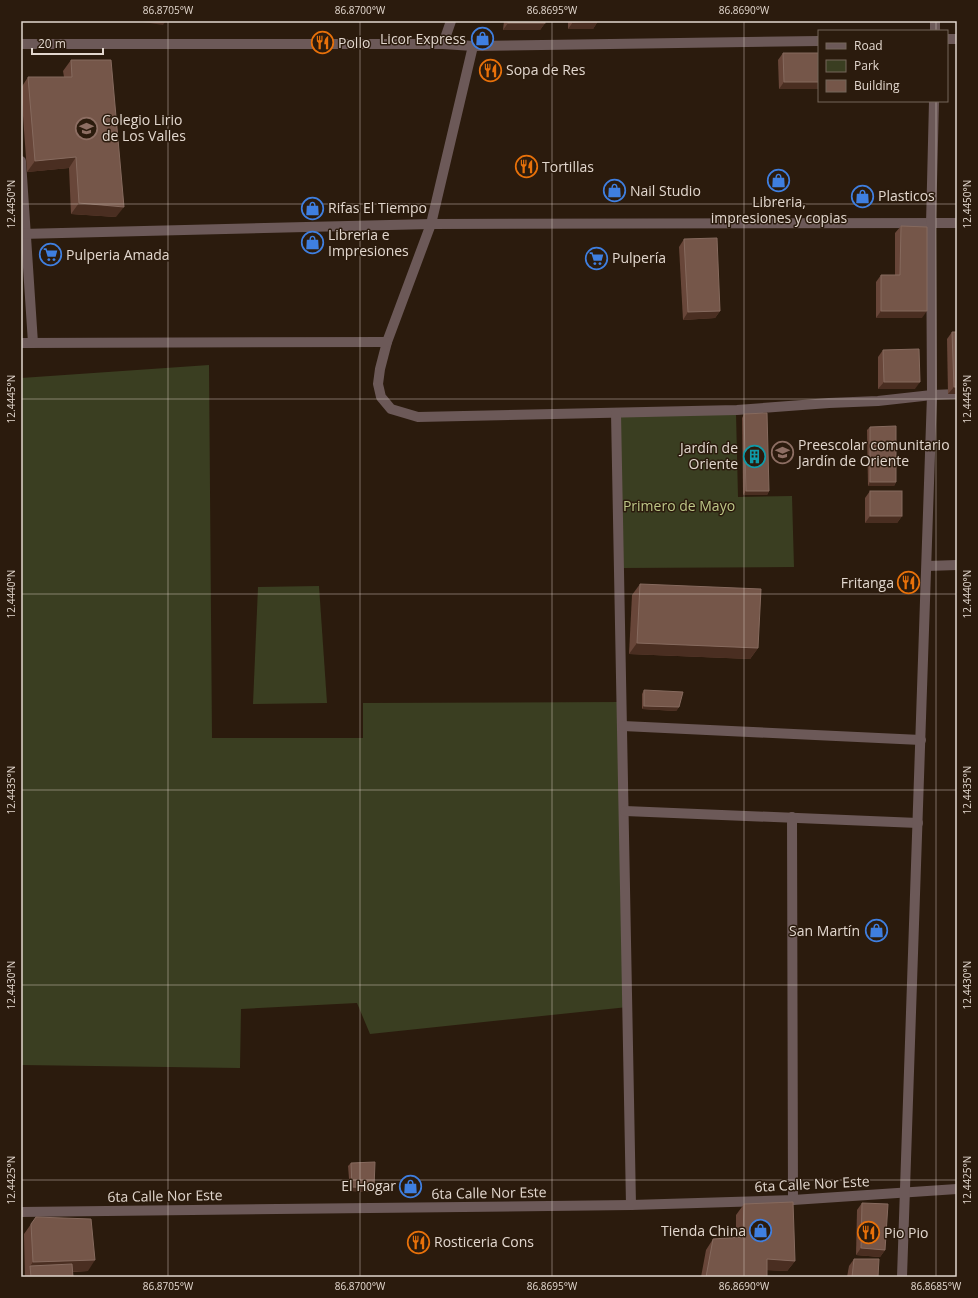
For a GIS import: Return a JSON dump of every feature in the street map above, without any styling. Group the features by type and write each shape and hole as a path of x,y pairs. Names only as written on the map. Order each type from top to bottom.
{"street":[{"path":"444,44 451,21"},
{"path":"21,44 444,44 473,46 818,41"},
{"path":"473,46 431,224 387,342 378,384 381,397 391,409 418,417 737,410 878,401 932,395 957,394"},
{"path":"902,1277 932,395 931,224 934,102"},
{"path":"21,161 23,234 33,343"},
{"path":"23,234 431,224 957,223"},
{"path":"21,343 387,342"},
{"path":"616,413 625,811 631,1205"},
{"path":"927,566 957,565"},
{"path":"623,726 921,740"},
{"path":"625,811 918,823"},
{"path":"792,818 793,1200"},
{"name":"6ta Calle Nor Este","path":"21,1212 631,1205 793,1200 957,1189"}],"green space":[{"path":"209,365 212,738 363,738 363,703 622,702 628,1007 370,1034 357,1003 241,1009 240,1068 21,1065 21,378"},
{"name":"Primero de Mayo","path":"616,413 736,413 738,497 792,496 794,567 620,568"},
{"path":"319,586 327,703 253,704 258,587"}],"building":[{"path":"508,21 545,21 545,23 508,23"},
{"path":"573,21 598,21 573,22"},
{"path":"783,53 818,53 818,82 784,82"},
{"path":"71,60 111,60 124,207 79,203 76,157 35,161 28,77 72,77"},
{"path":"901,226 927,227 927,311 881,311 881,275 900,275"},
{"path":"717,238 720,311 688,312 684,239"},
{"path":"952,332 957,332 957,387 954,387"},
{"path":"919,349 920,382 884,382 883,350"},
{"name":"Jardín de Oriente","path":"767,413 769,491 746,491 744,414"},
{"path":"896,426 896,482 870,482 870,427"},
{"path":"870,491 902,491 902,516 870,516"},
{"path":"640,584 761,589 758,648 637,643"},
{"path":"644,690 683,692 679,707 644,706"},
{"path":"375,1162 374,1188 352,1187 351,1163"},
{"name":"Tienda China","path":"793,1202 795,1261 767,1259 767,1277 706,1277 713,1239 743,1237 744,1204"},
{"name":"Pio Pio","path":"862,1203 888,1204 885,1250 861,1248"},
{"path":"36,1217 91,1219 95,1260 33,1262 31,1224"},
{"path":"854,1259 879,1259 878,1277 852,1277"},
{"path":"72,1264 73,1277 31,1277 30,1266"}],"place":[{"name":"Licor Express","path":"482,39"},
{"name":"Pollo","path":"323,43"},
{"name":"Sopa de Res","path":"491,70"},
{"name":"Colegio Lirio de Los Valles","path":"87,128"},
{"name":"Tortillas","path":"526,167"},
{"name":"Libreria, impresiones y copias","path":"779,180"},
{"name":"Nail Studio","path":"614,191"},
{"name":"Plasticos","path":"863,196"},
{"name":"Rifas El Tiempo","path":"313,208"},
{"name":"Libreria e Impresiones","path":"313,243"},
{"name":"Pulperia Amada","path":"50,255"},
{"name":"Pulpería","path":"597,258"},
{"name":"Preescolar comunitario Jardín de Oriente","path":"783,453"},
{"name":"Jardín de Oriente","path":"754,456"},
{"name":"Fritanga","path":"909,583"},
{"name":"San Martín","path":"876,931"},
{"name":"El Hogar","path":"411,1186"},
{"name":"Tienda China","path":"761,1231"},
{"name":"Pio Pio","path":"869,1233"},
{"name":"Rosticeria Cons","path":"419,1242"}]}
